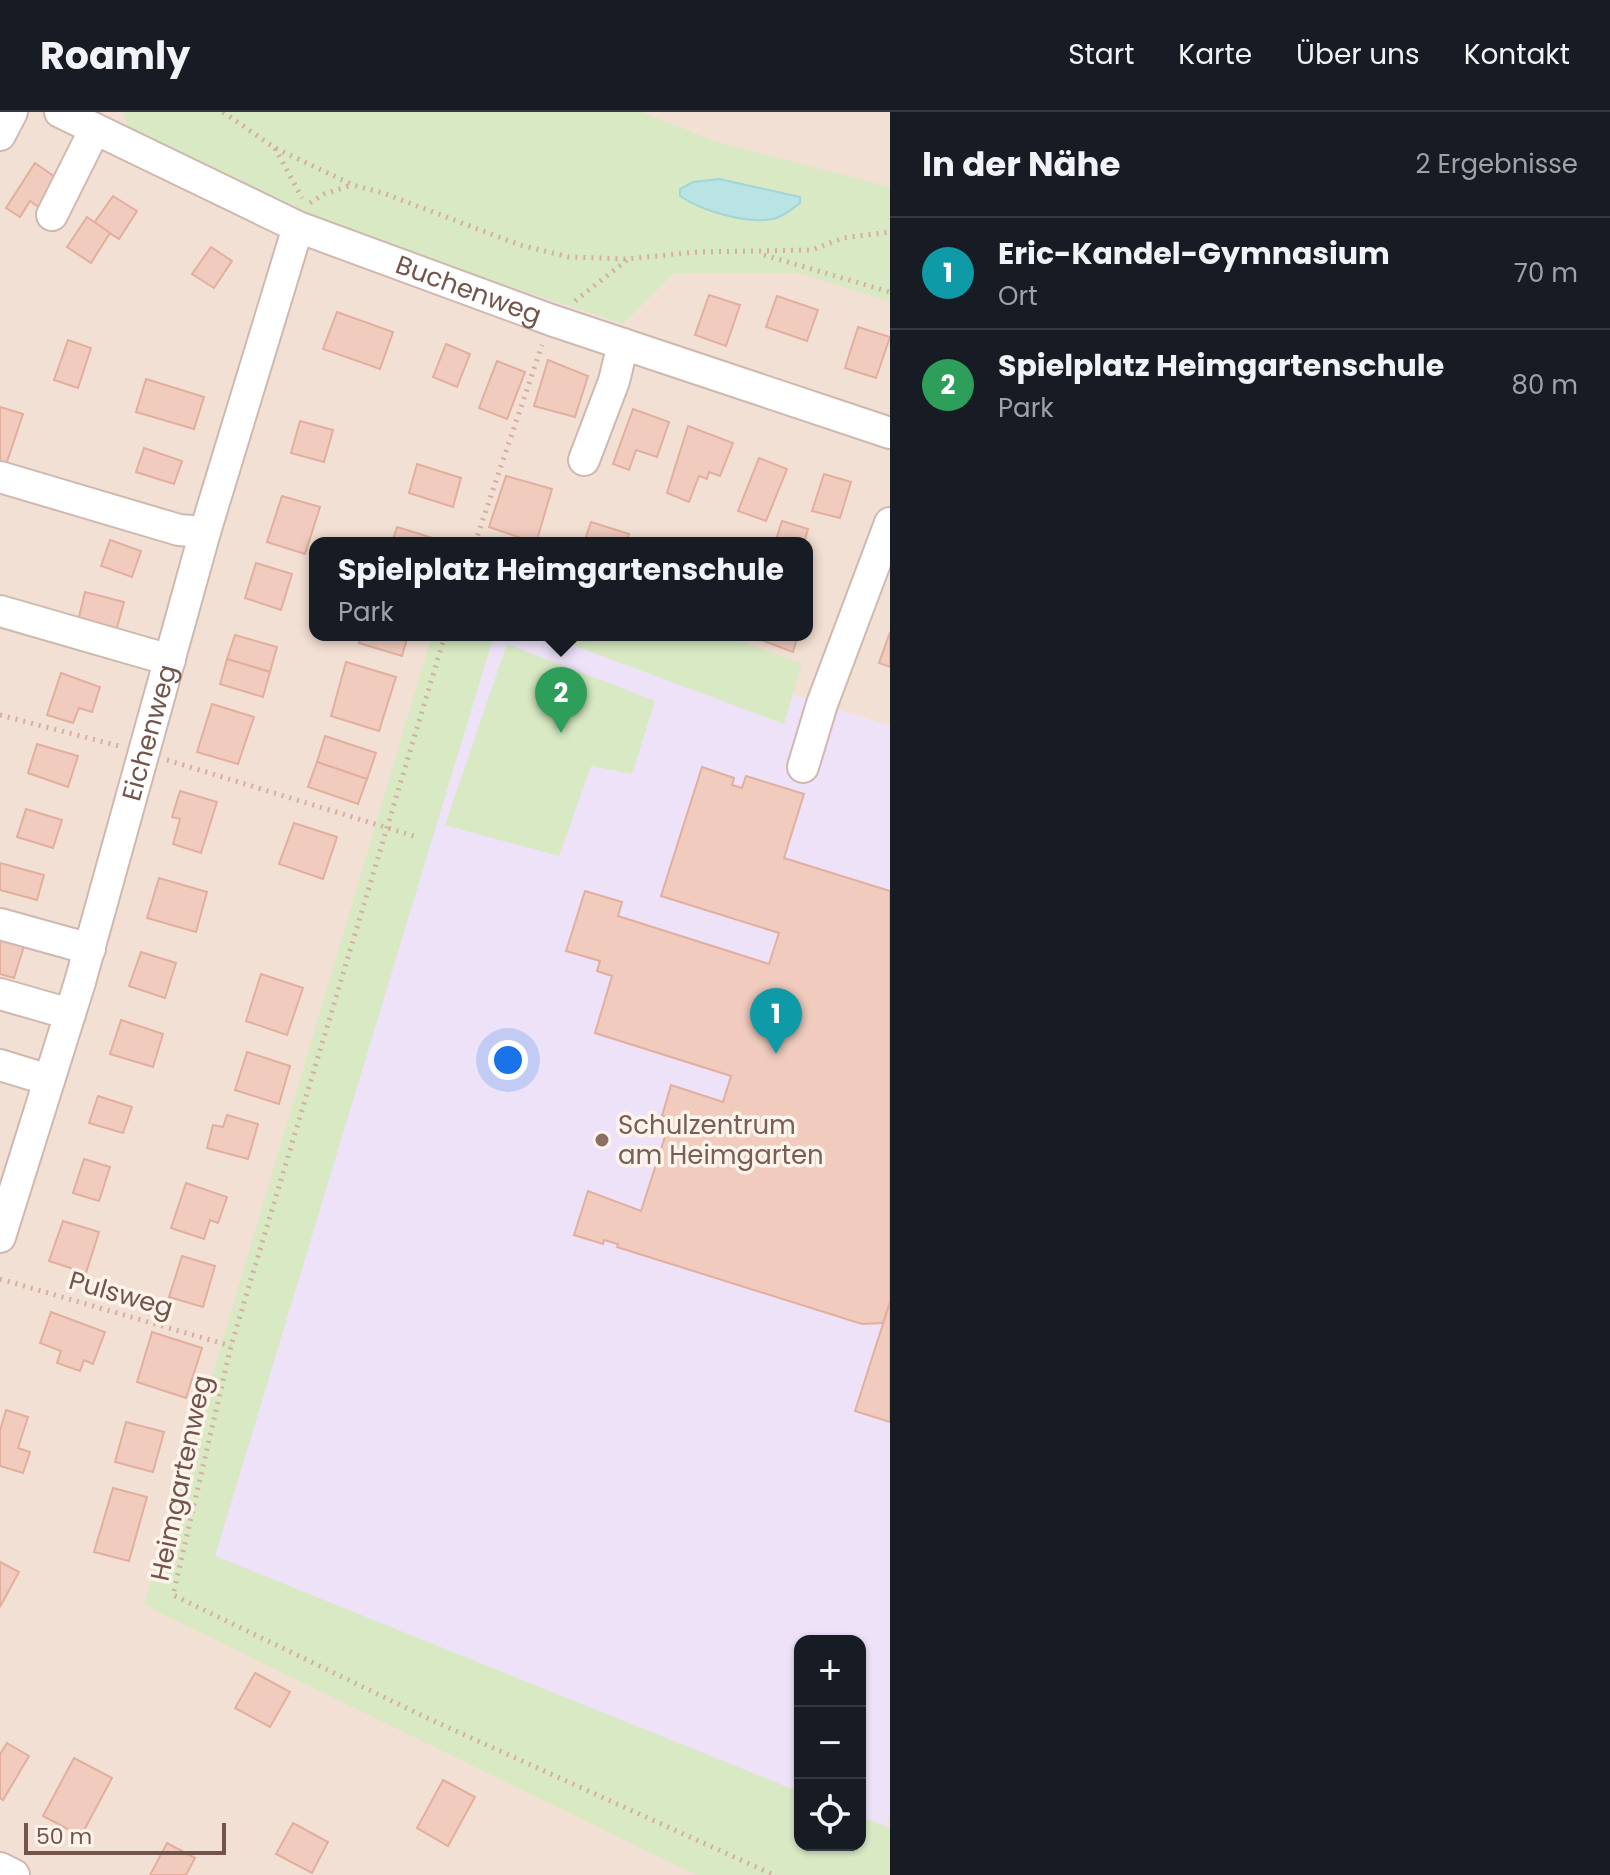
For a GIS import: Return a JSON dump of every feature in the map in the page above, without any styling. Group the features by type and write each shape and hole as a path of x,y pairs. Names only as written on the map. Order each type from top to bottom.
{"street":[{"path":"0,135 12,112"},
{"name":"Buchenweg","path":"60,112 298,227 551,320 890,433"},
{"path":"52,215 95,129"},
{"name":"Eichenweg","path":"0,1237 90,949 205,532 298,227"},
{"path":"584,460 614,381 623,344"},
{"path":"0,477 179,530 205,532"},
{"path":"803,767 822,704 890,523"},
{"path":"0,611 170,660"},
{"path":"0,924 90,949"},
{"path":"0,994 70,1014"},
{"path":"0,1065 49,1080"},
{"path":"0,1868 14,1875"}],"path":[{"path":"223,112 275,148 353,185 383,193 520,245 569,257 627,259 697,252 812,250 843,238 890,232"},
{"path":"275,148 306,206 324,194 353,185"},
{"path":"759,253 890,292"},
{"path":"477,537 551,320 627,259"},
{"name":"Heimgartenweg","path":"443,641 231,1346 173,1595 425,1717 774,1875"},
{"path":"0,715 142,753 414,836"},
{"name":"Pulsweg","path":"0,1279 231,1346"}],"shaded area":[{"path":"0,112 890,112 890,1875 0,1875"},
{"name":"Schulzentrum am Heimgarten","path":"478,641 628,641 890,726 890,1814 878,1854 866,1848 866,1635 794,1635 794,1820 215,1583 207,1513"}],"green space":[{"path":"123,112 641,112 717,142 890,187 890,302 799,273 674,273 623,324 341,230 127,126"},
{"path":"430,641 492,641 215,1556 794,1790 794,1851 866,1851 866,1818 890,1828 890,1875 696,1875 144,1605"},
{"path":"562,641 739,641 802,664 784,724"},
{"path":"507,644 655,701 632,774 591,766 559,856 445,825"}],"water":[{"path":"719,179 800,197 800,203 777,218 750,220 712,211 680,196 680,189 693,182"}],"building":[{"path":"35,163 58,179 40,208 30,201 20,217 6,208"},
{"path":"113,196 137,211 119,239 94,223"},
{"path":"87,217 110,233 91,263 67,247"},
{"path":"211,247 232,261 214,288 192,274"},
{"path":"709,295 740,305 726,346 695,335"},
{"path":"777,296 818,310 807,341 766,327"},
{"path":"337,312 393,332 380,369 323,349"},
{"path":"858,327 890,337 876,378 845,368"},
{"path":"68,340 91,348 78,388 54,380"},
{"path":"446,344 470,354 457,387 433,377"},
{"path":"548,360 588,376 575,417 534,406"},
{"path":"497,361 525,372 507,419 479,408"},
{"path":"146,379 204,397 194,429 136,412"},
{"path":"0,407 23,414 5,468 0,466"},
{"path":"633,409 669,422 657,457 636,450 629,470 613,464"},
{"path":"300,421 333,430 324,462 291,453"},
{"path":"688,426 733,443 720,476 709,472 707,479 699,476 689,502 667,493"},
{"path":"144,448 182,461 174,484 136,472"},
{"path":"759,458 787,469 766,521 738,511"},
{"path":"417,464 461,478 453,507 409,493"},
{"path":"824,474 851,482 840,518 812,511"},
{"path":"506,476 552,489 538,537 518,537 489,527"},
{"path":"282,496 320,507 305,554 267,542"},
{"path":"782,521 808,529 806,537 777,537"},
{"path":"591,522 629,534 628,537 586,537"},
{"path":"397,527 429,537 394,537"},
{"path":"110,540 141,551 132,577 101,566"},
{"path":"256,563 292,574 281,610 245,598"},
{"path":"85,592 124,602 115,635 77,625"},
{"path":"890,632 890,667 879,663"},
{"path":"235,635 277,647 270,672 227,659"},
{"path":"360,641 406,641 402,656"},
{"path":"764,641 796,641 793,652"},
{"path":"227,659 270,672 263,697 220,684"},
{"path":"346,662 396,677 379,731 331,716"},
{"path":"61,673 100,687 92,712 79,708 73,723 47,715"},
{"path":"212,704 254,717 238,764 197,752"},
{"path":"325,736 376,753 367,779 317,762"},
{"path":"37,744 78,756 68,787 28,773"},
{"path":"317,762 367,779 358,804 308,787"},
{"path":"702,767 734,778 732,785 742,788 746,776 804,794 784,858 890,891 890,1302 883,1323 862,1324 617,1247 618,1244 604,1240 603,1244 574,1235 588,1191 641,1211 671,1118 662,1116 671,1085 723,1102 731,1076 595,1033 612,976 597,971 600,961 566,951 585,891 622,902 618,916 769,964 779,933 661,896"},
{"path":"180,791 217,802 201,853 173,844 180,819 172,817"},
{"path":"26,809 62,820 53,848 17,837"},
{"path":"294,823 337,837 323,879 279,864"},
{"path":"0,863 44,875 37,900 0,890"},
{"path":"159,878 207,892 196,932 147,918"},
{"path":"0,932 26,940 14,978 0,974"},
{"path":"141,952 176,963 165,998 129,986"},
{"path":"261,974 303,988 287,1035 246,1021"},
{"path":"121,1020 163,1034 153,1067 110,1054"},
{"path":"247,1052 290,1066 279,1104 235,1090"},
{"path":"98,1096 132,1107 123,1133 89,1123"},
{"path":"227,1115 258,1124 248,1159 207,1148 213,1125 223,1127"},
{"path":"84,1159 110,1167 99,1201 73,1193"},
{"path":"186,1183 227,1197 218,1223 210,1220 204,1239 171,1228"},
{"path":"63,1221 99,1232 86,1273 49,1261"},
{"path":"182,1256 215,1266 203,1307 169,1297"},
{"path":"890,1302 890,1422 855,1411"},
{"path":"51,1312 105,1332 93,1364 84,1360 80,1371 57,1363 61,1351 40,1343"},
{"path":"152,1332 202,1348 186,1398 137,1382"},
{"path":"6,1410 28,1417 18,1448 30,1452 23,1473 0,1466 0,1431"},
{"path":"126,1422 164,1432 153,1472 115,1462"},
{"path":"113,1488 147,1497 129,1561 94,1552"},
{"path":"0,1562 19,1572 0,1607"},
{"path":"255,1673 290,1692 270,1727 235,1708"},
{"path":"7,1743 29,1756 3,1800 0,1798 0,1754"},
{"path":"74,1758 112,1778 81,1836 43,1816"},
{"path":"443,1780 475,1797 448,1846 417,1828"},
{"path":"293,1823 328,1842 312,1873 276,1854"},
{"path":"167,1843 195,1858 186,1875 150,1875"}],"place":[{"name":"Spielplatz Heimgartenschule","path":"561,733"},
{"name":"Eric-Kandel-Gymnasium","path":"776,1054"},
{"name":"Schulzentrum am Heimgarten","path":"602,1140"}]}
